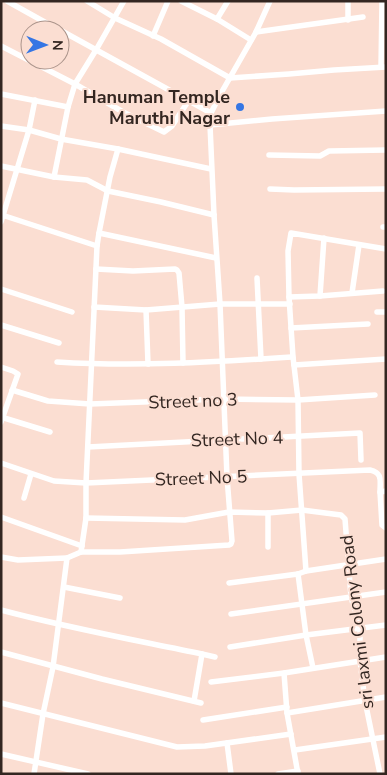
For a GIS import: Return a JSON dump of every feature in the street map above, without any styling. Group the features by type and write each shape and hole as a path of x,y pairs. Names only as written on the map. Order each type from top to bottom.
{"street":[{"path":"7,1 42,20"},
{"path":"87,1 115,18 153,36 230,78 383,67 384,20 382,1"},
{"path":"54,177 68,107 75,84 124,1"},
{"path":"153,36 168,1"},
{"path":"181,1 217,19 252,40"},
{"path":"217,19 228,1"},
{"path":"1,517 81,549 120,552 231,544 210,125 211,113 252,40 270,1"},
{"path":"348,1 348,20"},
{"path":"256,32 363,18"},
{"path":"70,36 211,113"},
{"path":"1,46 164,132 172,126 188,100"},
{"path":"1,94 68,107"},
{"path":"35,100 29,130 2,217 97,246"},
{"path":"210,125 386,111"},
{"path":"1,126 29,130 62,139 211,169"},
{"path":"1,557 18,560 68,558 81,549 86,518 97,246 110,178 118,149"},
{"path":"269,155 320,156 330,151 386,150"},
{"path":"1,166 54,177 87,180 108,191 214,215"},
{"path":"270,189 386,189"},
{"path":"99,233 216,258"},
{"path":"306,571 299,474 298,400 291,328 288,251 291,233 386,250"},
{"path":"320,296 324,238"},
{"path":"352,293 358,245"},
{"path":"96,268 133,271 177,270 179,273 182,307 184,363"},
{"path":"257,278 261,359"},
{"path":"1,289 72,312"},
{"path":"290,297 383,292"},
{"path":"94,307 146,310 220,304 290,304"},
{"path":"146,310 148,364"},
{"path":"378,312 386,312"},
{"path":"291,328 368,324"},
{"path":"1,326 59,343"},
{"path":"57,362 126,365 293,356"},
{"path":"294,365 386,359"},
{"path":"1,367 18,374 2,419 50,432"},
{"name":"Street no 3","path":"12,390 48,401 90,404 223,399 298,400 375,395"},
{"name":"Street No 4","path":"88,446 360,433 361,460"},
{"name":"Street No 5","path":"1,463 54,481 86,482 370,470 376,471 380,476 383,492"},
{"path":"24,498 31,474"},
{"path":"383,492 382,525 386,528"},
{"name":"sri laxmi Colony Road","path":"86,518 185,520 229,512 268,513 302,510 341,515 345,519 351,597 360,628 360,661 380,774"},
{"path":"268,513 268,547"},
{"path":"34,774 43,714 53,667 68,558"},
{"path":"229,583 298,574 306,571 386,559"},
{"path":"298,574 312,668"},
{"path":"64,587 120,598"},
{"path":"231,614 386,592"},
{"path":"1,610 215,657"},
{"path":"230,647 386,625"},
{"path":"1,652 53,667 198,702 202,654"},
{"path":"211,682 386,657"},
{"path":"278,774 298,772 287,710 284,673"},
{"path":"204,720 386,698"},
{"path":"1,703 178,746 205,746 291,734"},
{"path":"295,750 386,737"},
{"path":"227,743 231,774"},
{"path":"1,754 88,774"}],"place":[{"name":"Hanuman Temple Maruthi Nagar","path":"240,107"}]}
